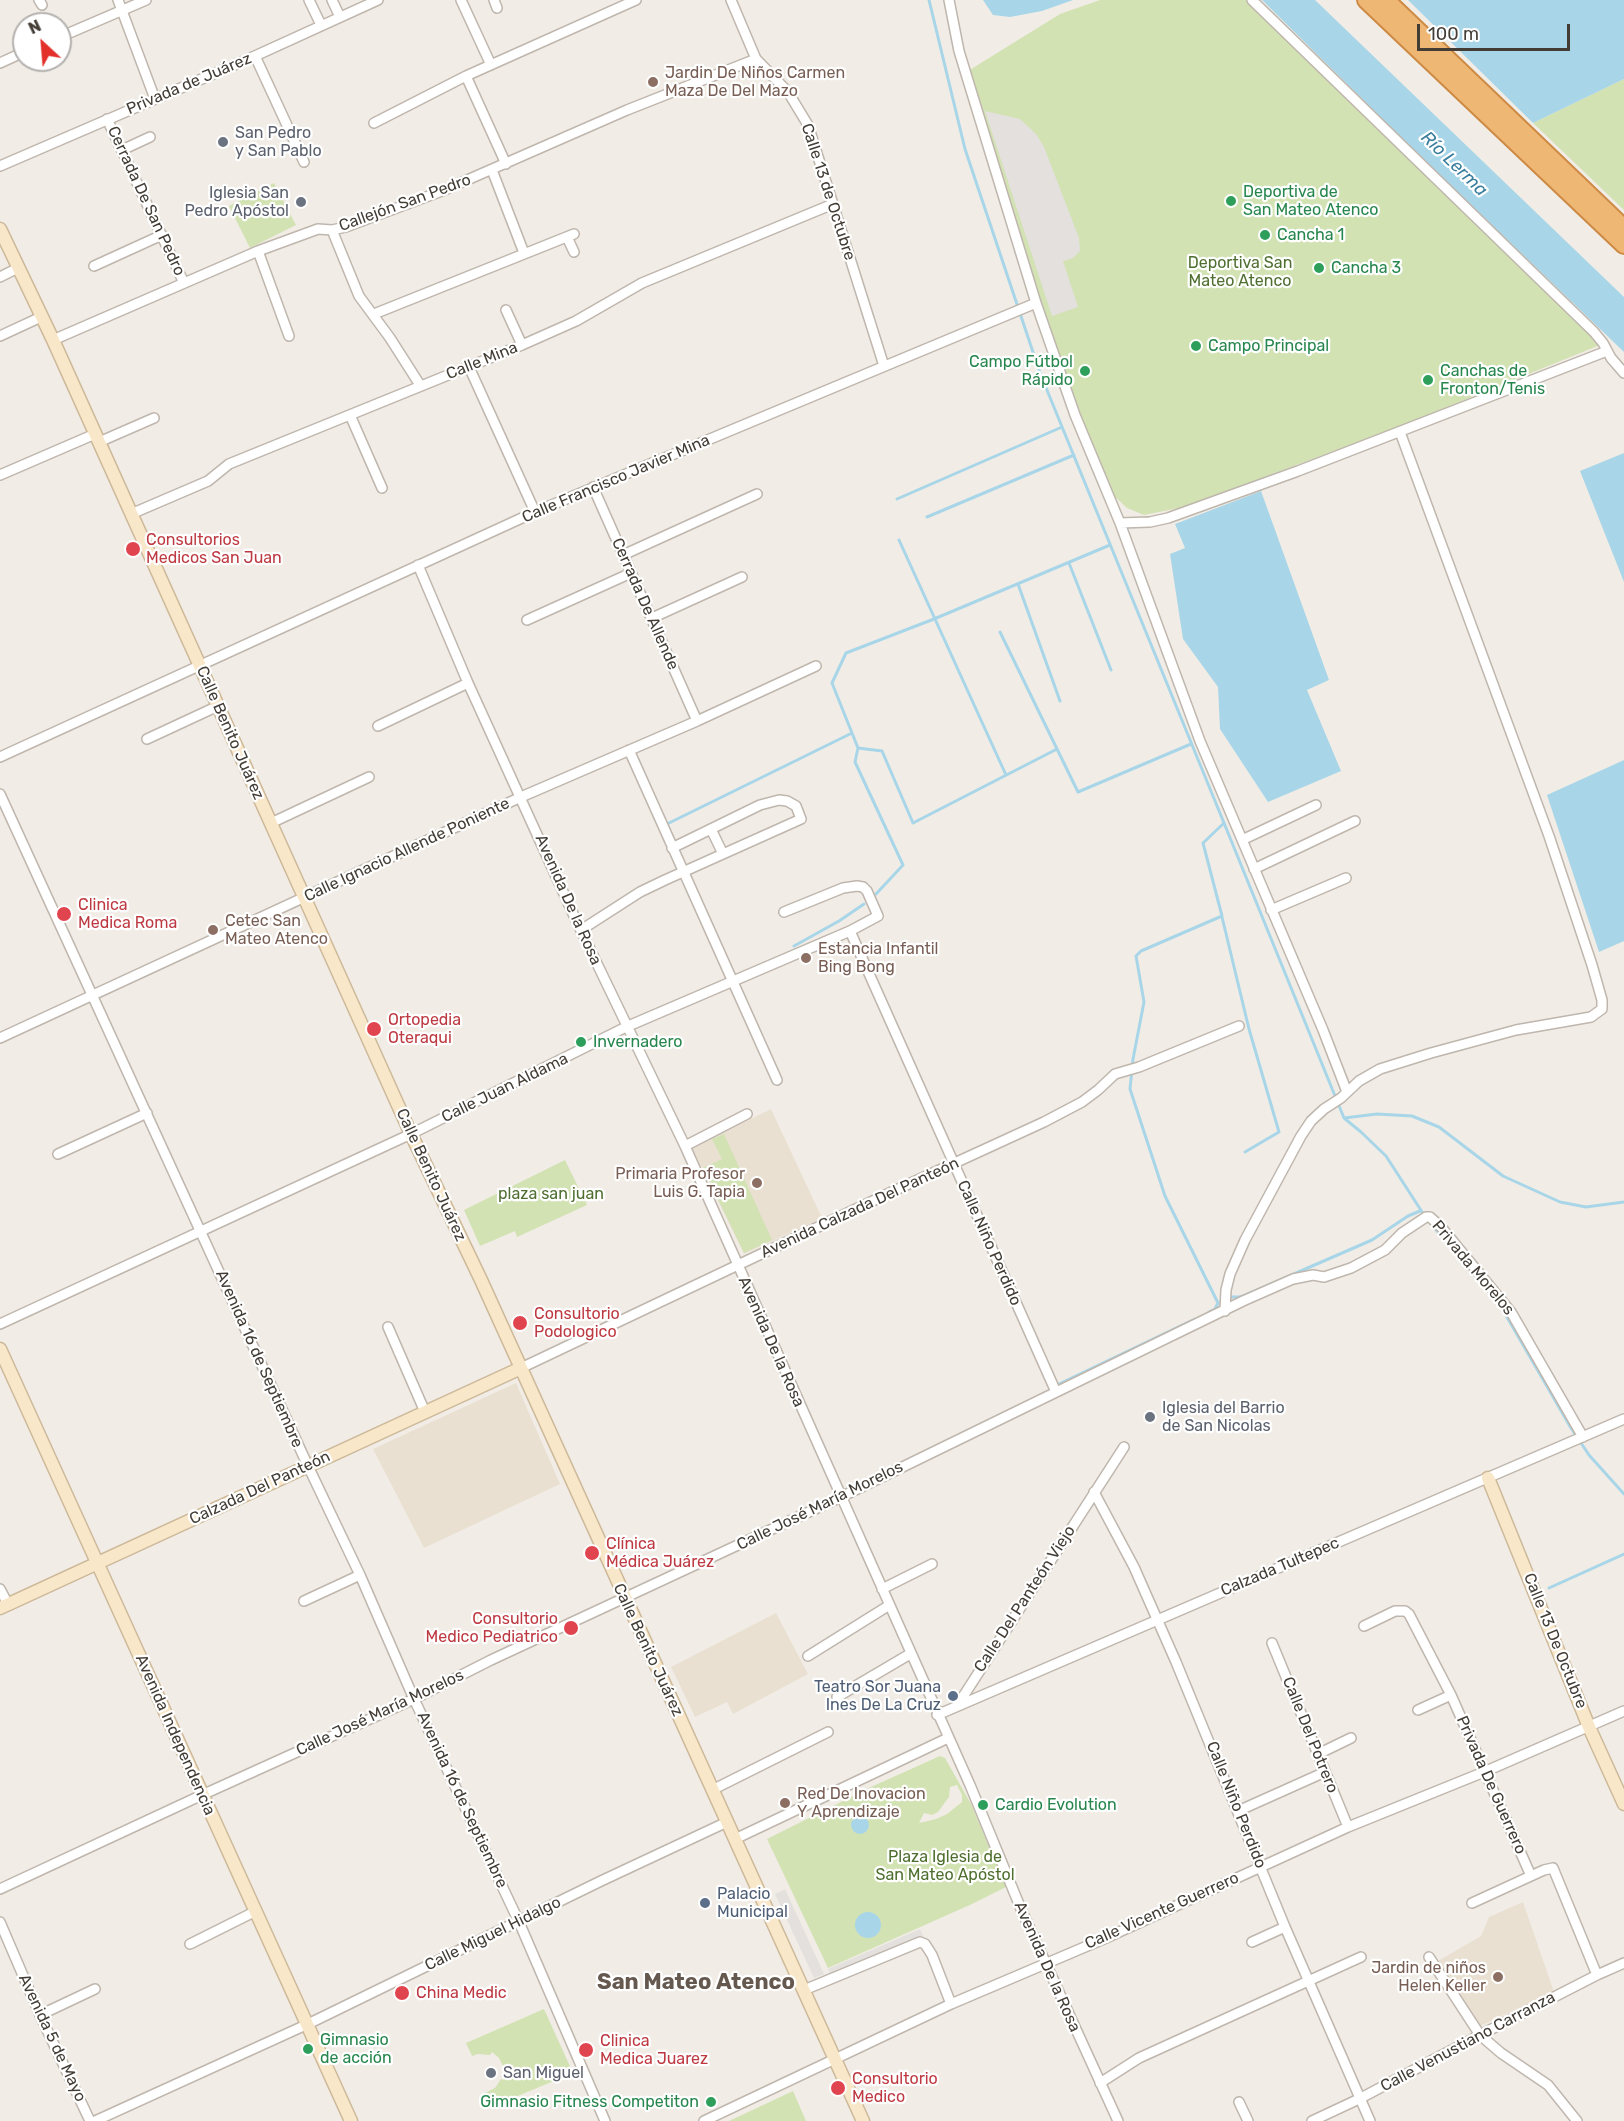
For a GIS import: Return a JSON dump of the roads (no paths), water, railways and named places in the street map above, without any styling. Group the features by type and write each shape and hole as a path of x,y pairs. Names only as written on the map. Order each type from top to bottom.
{"highway":[{"path":"1366,0 1624,245"},
{"path":"1386,0 1624,228"}],"main road":[{"name":"Calle Benito Juárez","path":"0,229 53,340 411,1134 521,1368 863,2121"},
{"name":"Avenida Independencia","path":"0,1349 351,2121"},
{"name":"Calzada Del Panteón","path":"4,1606 521,1368"},
{"name":"Calle 13 De Octubre","path":"1488,1478 1624,1804"}],"street":[{"path":"118,0 155,99"},
{"path":"72,32 146,0"},
{"path":"309,0 321,25"},
{"path":"332,0 340,17"},
{"name":"Privada de Juárez","path":"0,166 255,56 378,0"},
{"path":"461,0 491,65"},
{"path":"374,123 466,76 636,0"},
{"name":"Calle 13 de Octubre","path":"731,0 756,59 788,92 808,125 884,366"},
{"path":"949,0 959,51 1031,305 1120,523 1200,741 1323,1030 1344,1095"},
{"path":"1252,0 1594,332 1624,373"},
{"path":"255,56 304,162"},
{"name":"Callejón San Pedro","path":"53,340 258,250 318,229 332,230 346,226 442,191 627,110 756,59"},
{"path":"466,76 506,164"},
{"name":"Cerrada De San Pedro","path":"107,119 184,283"},
{"path":"122,150 150,137"},
{"path":"492,170 524,254"},
{"name":"Calle Mina","path":"130,514 208,481 229,464 522,345 576,321 636,285 833,204"},
{"path":"332,230 360,296 420,386"},
{"path":"94,266 162,235"},
{"path":"374,314 570,236 574,252"},
{"path":"258,250 289,336"},
{"path":"0,277 18,268"},
{"name":"Calle Francisco Javier Mina","path":"0,757 535,512 1031,305"},
{"path":"506,310 522,345"},
{"path":"0,336 41,317"},
{"path":"1120,523 1150,522 1168,518 1400,432 1607,351"},
{"path":"469,366 535,512"},
{"path":"350,415 382,488"},
{"path":"0,475 154,418"},
{"path":"1225,1311 1226,1290 1230,1274 1245,1240 1301,1136 1311,1121 1324,1109 1369,1075 1401,1062 1516,1030 1592,1017 1601,1012 1603,1006 1592,965 1549,836 1400,432"},
{"name":"Cerrada De Allende","path":"593,488 697,721"},
{"path":"623,555 757,494"},
{"name":"Avenida De la Rosa","path":"418,565 468,683 581,930 685,1146 948,1738 1045,1963 1118,2121"},
{"path":"526,620 631,573"},
{"path":"652,618 742,577"},
{"name":"Calle Ignacio Allende Poniente","path":"0,1038 521,797 697,721 816,666"},
{"path":"378,726 468,683"},
{"path":"147,739 218,706"},
{"path":"629,750 777,1080"},
{"path":"271,823 369,777"},
{"name":"Avenida 16 de Septiembre","path":"0,794 360,1575 414,1699 519,1922 604,2121"},
{"path":"581,930 640,892 801,819 796,806 779,800 760,805 672,848"},
{"path":"1242,840 1316,806"},
{"path":"1254,869 1355,821"},
{"path":"711,829 723,854"},
{"path":"1271,910 1346,878"},
{"name":"Calle Juan Aldama","path":"0,1324 411,1134 626,1027 850,931 878,916 867,891 857,886 843,888 784,912"},
{"name":"Calle Niño Perdido","path":"850,931 1056,1392"},
{"name":"Avenida Calzada Del Panteón","path":"521,1368 1063,1112 1082,1102 1110,1077 1122,1070 1139,1067 1239,1026"},
{"path":"58,1154 147,1113"},
{"path":"685,1146 747,1114"},
{"name":"Privada Morelos","path":"1313,1275 1324,1277 1351,1268 1385,1250 1411,1226 1430,1217 1453,1241 1511,1312 1583,1437"},
{"name":"Calle José María Morelos","path":"0,1890 414,1699 491,1660 841,1497 1285,1282 1313,1275"},
{"path":"388,1327 424,1412"},
{"name":"Calzada Tultepec","path":"937,1715 1624,1419"},
{"name":"Calle Del Panteón Viejo","path":"957,1706 1124,1447"},
{"name":"Calle Niño Perdido","path":"1094,1492 1134,1568 1157,1620 1308,1982 1370,2121"},
{"path":"882,1589 932,1564"},
{"path":"304,1601 360,1575"},
{"path":"0,1589 4,1606"},
{"path":"808,1656 888,1606"},
{"name":"Privada De Guerrero","path":"1364,1626 1395,1611 1405,1611 1409,1614 1450,1695 1531,1876"},
{"name":"Calle Del Potrero","path":"1272,1643 1348,1827"},
{"path":"837,1697 910,1654"},
{"name":"Privada De Guerrero","path":"1418,1710 1450,1695"},
{"name":"Calle Vicente Guerrero","path":"704,2121 951,2004 1106,1938 1348,1827 1624,1712"},
{"path":"712,1790 828,1732"},
{"path":"735,1839 948,1738"},
{"path":"1318,1754 1351,1738"},
{"path":"1238,1811 1325,1772"},
{"name":"Calle Miguel Hidalgo","path":"95,2121 308,2024 727,1822"},
{"path":"1472,1903 1553,1868 1597,1975"},
{"path":"190,1944 256,1911"},
{"name":"Avenida 5 de Mayo","path":"0,1922 40,2015 90,2121"},
{"path":"1252,1942 1285,1927"},
{"path":"804,1990 920,1942 927,1946 932,1955 951,2004"},
{"path":"1100,2083 1139,2058 1360,1957"},
{"path":"1429,1958 1480,2035 1501,2053 1548,2085 1577,2121"},
{"name":"Calle Venustiano Carranza","path":"1312,2121 1624,1963"},
{"path":"40,2015 95,1989"},
{"path":"1239,2102 1248,2121"}],"water":[{"path":"983,0 1073,0 1042,11 1010,17 993,15"},
{"name":"Río Lerma","path":"1262,0 1315,0 1624,297 1624,352 1423,159"},
{"path":"1408,0 1624,0 1624,79 1533,123"},
{"path":"1624,453 1624,582 1580,471"},
{"path":"1261,491 1329,680 1307,690 1341,771 1268,802 1220,729 1218,687 1183,639 1170,554 1185,548 1175,524"},
{"path":"1624,760 1624,941 1599,952 1547,795"},
{"path":"860,1816 866,1819 869,1825 866,1831 860,1834 854,1831 851,1825 854,1819"},
{"path":"868,1912 877,1916 881,1925 877,1934 868,1938 859,1934 855,1925 859,1916"}],"waterway":[{"path":"929,0 965,149 1040,373 1344,1118 1386,1156 1424,1215"},
{"path":"897,499 1062,427"},
{"path":"927,517 1074,455"},
{"path":"899,540 1006,775"},
{"path":"876,894 903,865 855,762 858,748 832,683 846,653 934,619 1110,545"},
{"path":"1069,563 1111,670"},
{"path":"1018,584 1060,701"},
{"path":"1000,632 1078,792 1191,744"},
{"path":"667,824 852,733"},
{"path":"858,748 882,751 913,823 1057,749"},
{"path":"1209,1312 1215,1309 1218,1303 1165,1196 1130,1089 1133,1059 1144,1002 1136,956 1141,951 1222,916 1203,843 1224,823"},
{"path":"794,946 864,904"},
{"path":"1222,917 1249,1029 1279,1132 1245,1152"},
{"path":"1344,1118 1377,1114 1412,1116 1439,1127 1503,1176 1560,1202 1586,1207 1624,1202"},
{"path":"1228,1297 1241,1297 1372,1240 1408,1216 1420,1211"},
{"path":"1432,1225 1472,1272"},
{"path":"1500,1305 1571,1428 1589,1455 1624,1494"},
{"path":"1059,1384 1195,1319"},
{"path":"1549,1588 1624,1554"}],"place":[{"name":"Jardin De Niños Carmen Maza De Del Mazo","path":"653,82"},
{"name":"San Pedro y San Pablo","path":"223,142"},
{"name":"Deportiva de San Mateo Atenco","path":"1231,201"},
{"name":"Iglesia San Pedro Apóstol","path":"301,202"},
{"name":"Cancha 1","path":"1265,235"},
{"name":"Cancha 3","path":"1319,268"},
{"name":"Campo Principal","path":"1196,346"},
{"name":"Campo Fútbol Rápido","path":"1085,371"},
{"name":"Canchas de Fronton/Tenis","path":"1428,380"},
{"name":"Consultorios Medicos San Juan","path":"133,549"},
{"name":"Clinica Medica Roma","path":"64,914"},
{"name":"Cetec San Mateo Atenco","path":"213,930"},
{"name":"Estancia Infantil Bing Bong","path":"806,958"},
{"name":"Ortopedia Oteraqui","path":"374,1029"},
{"name":"Invernadero","path":"581,1042"},
{"name":"Primaria Profesor Luis G. Tapia","path":"757,1183"},
{"name":"Consultorio Podologico","path":"520,1323"},
{"name":"Iglesia del Barrio de San Nicolas","path":"1150,1417"},
{"name":"Clínica Médica Juárez","path":"592,1553"},
{"name":"Consultorio Medico Pediatrico","path":"571,1628"},
{"name":"Teatro Sor Juana Ines De La Cruz","path":"953,1696"},
{"name":"Red De Inovacion Y Aprendizaje","path":"785,1803"},
{"name":"Cardio Evolution","path":"983,1805"},
{"name":"Palacio Municipal","path":"705,1903"},
{"name":"Jardin de niños Helen Keller","path":"1498,1977"},
{"name":"China Medic","path":"402,1993"},
{"name":"Gimnasio de acción","path":"308,2049"},
{"name":"Clinica Medica Juarez","path":"586,2050"},
{"name":"San Miguel","path":"491,2073"},
{"name":"Consultorio Medico","path":"838,2088"},
{"name":"Gimnasio Fitness Competiton","path":"711,2102"}],"district":[{"name":"San Mateo Atenco","path":"696,1983"}],"park label":[{"name":"Deportiva San Mateo Atenco","path":"1240,272"},
{"name":"plaza san juan","path":"551,1194"},
{"name":"Plaza Iglesia de San Mateo Apóstol","path":"945,1866"}]}
